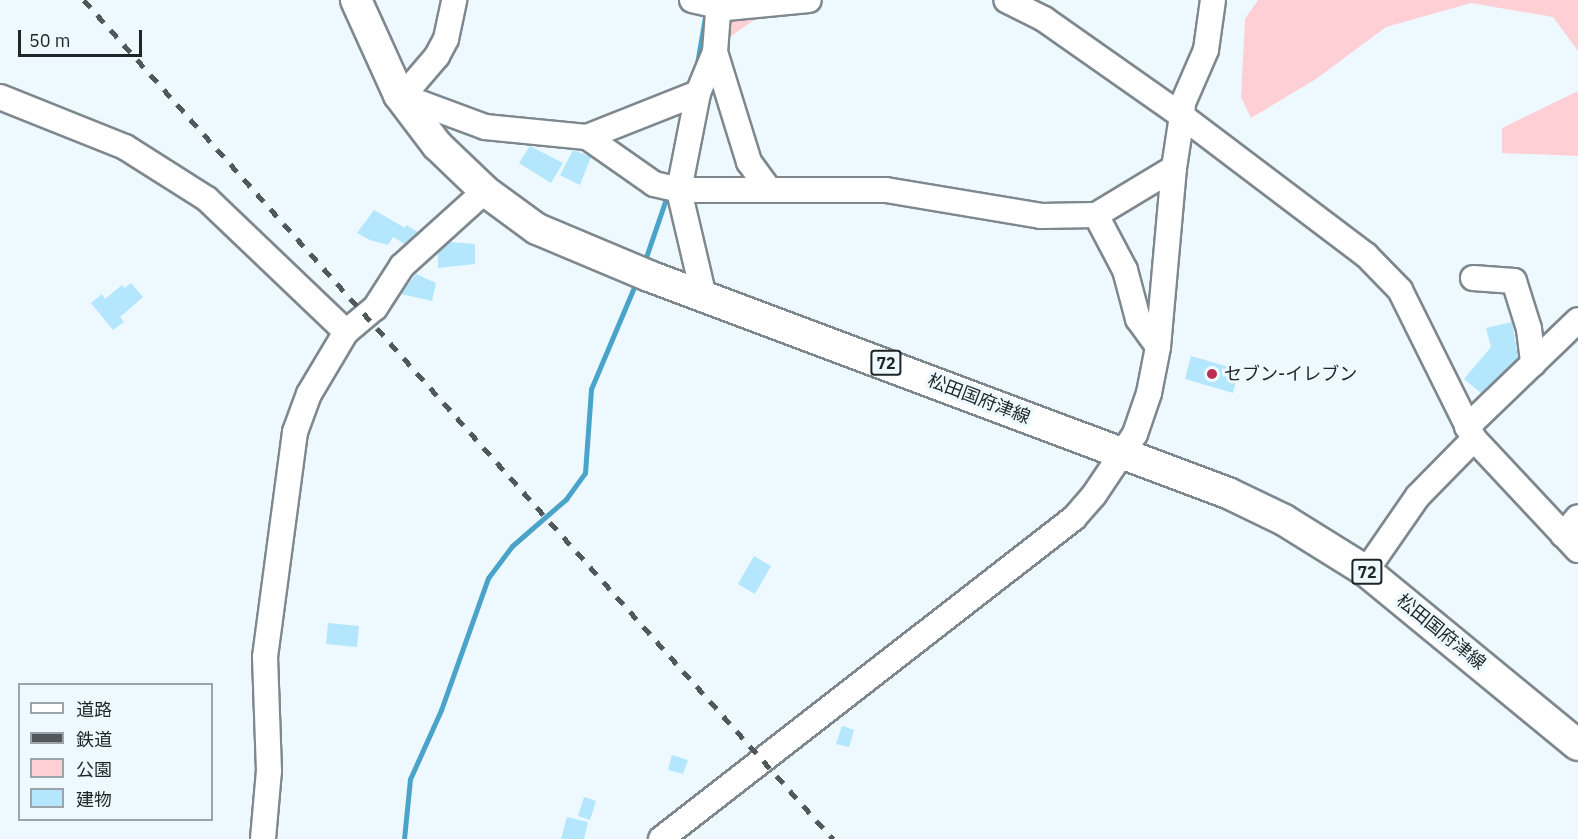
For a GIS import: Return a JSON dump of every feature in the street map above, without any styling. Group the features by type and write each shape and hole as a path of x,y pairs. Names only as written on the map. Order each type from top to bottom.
{"main road":[{"name":"松田国府津線","path":"356,0 400,96 437,145 486,191 537,229 704,297 1228,493 1284,520 1366,571 1578,745"}],"street":[{"path":"768,188 749,162 715,52 708,2 809,0"},
{"path":"1006,0 1044,19 1182,116 1366,255 1400,290 1471,433 1570,543"},
{"path":"661,839 1074,518 1123,453 1135,434 1149,393 1158,347 1174,168 1183,102 1206,50 1213,0"},
{"path":"452,2 446,39 437,56 400,96 485,127 587,137 689,95"},
{"path":"704,297 673,189 689,95 715,52"},
{"path":"0,97 124,147 207,199 346,332"},
{"path":"587,137 654,184 673,189 886,190 1041,216 1096,215 1174,168"},
{"path":"263,839 268,771 265,657 295,432 309,394 346,332 375,308 402,266 486,191"},
{"path":"1096,215 1125,270 1138,319 1158,347"},
{"path":"1473,279 1514,281 1529,329 1533,364"},
{"path":"1366,571 1419,496 1471,433 1533,364 1578,320"},
{"path":"1570,543 1578,517"}],"green space":[{"path":"1258,0 1578,0 1578,51 1553,17 1471,3 1386,27 1316,79 1251,118 1241,97 1245,19"},
{"path":"756,11 757,18 717,46 716,15"},
{"path":"1578,91 1578,156 1502,153 1502,128"}],"building":[{"path":"530,146 563,163 551,183 519,163"},
{"path":"573,150 591,157 580,185 560,175"},
{"path":"374,210 405,228 406,225 418,232 405,244 393,237 388,245 370,240 357,233"},
{"path":"450,242 475,244 475,264 438,268 438,253"},
{"path":"416,274 436,283 432,301 401,294"},
{"path":"131,283 143,297 120,317 124,322 113,330 91,303 102,294 105,299 122,285 125,288"},
{"path":"1512,322 1518,358 1481,393 1464,379 1491,347 1486,328"},
{"name":"セブン-イレブン","path":"1191,356 1239,370 1233,393 1185,379"},
{"path":"754,556 771,566 755,594 738,584"},
{"path":"328,623 359,626 357,647 326,644"},
{"path":"842,726 854,730 849,747 836,744"},
{"path":"672,755 688,760 683,774 668,770"},
{"path":"584,797 596,801 590,820 578,816"},
{"path":"567,817 588,822 584,839 561,839"}],"waterway":[{"path":"696,70 706,11"},
{"path":"644,263 668,193"},
{"path":"404,839 410,779 441,710 488,578 512,546 566,499 585,473 591,389 637,280"}],"railway":[{"path":"84,0 833,839"}],"place":[{"name":"セブン-イレブン","path":"1212,374"}]}
